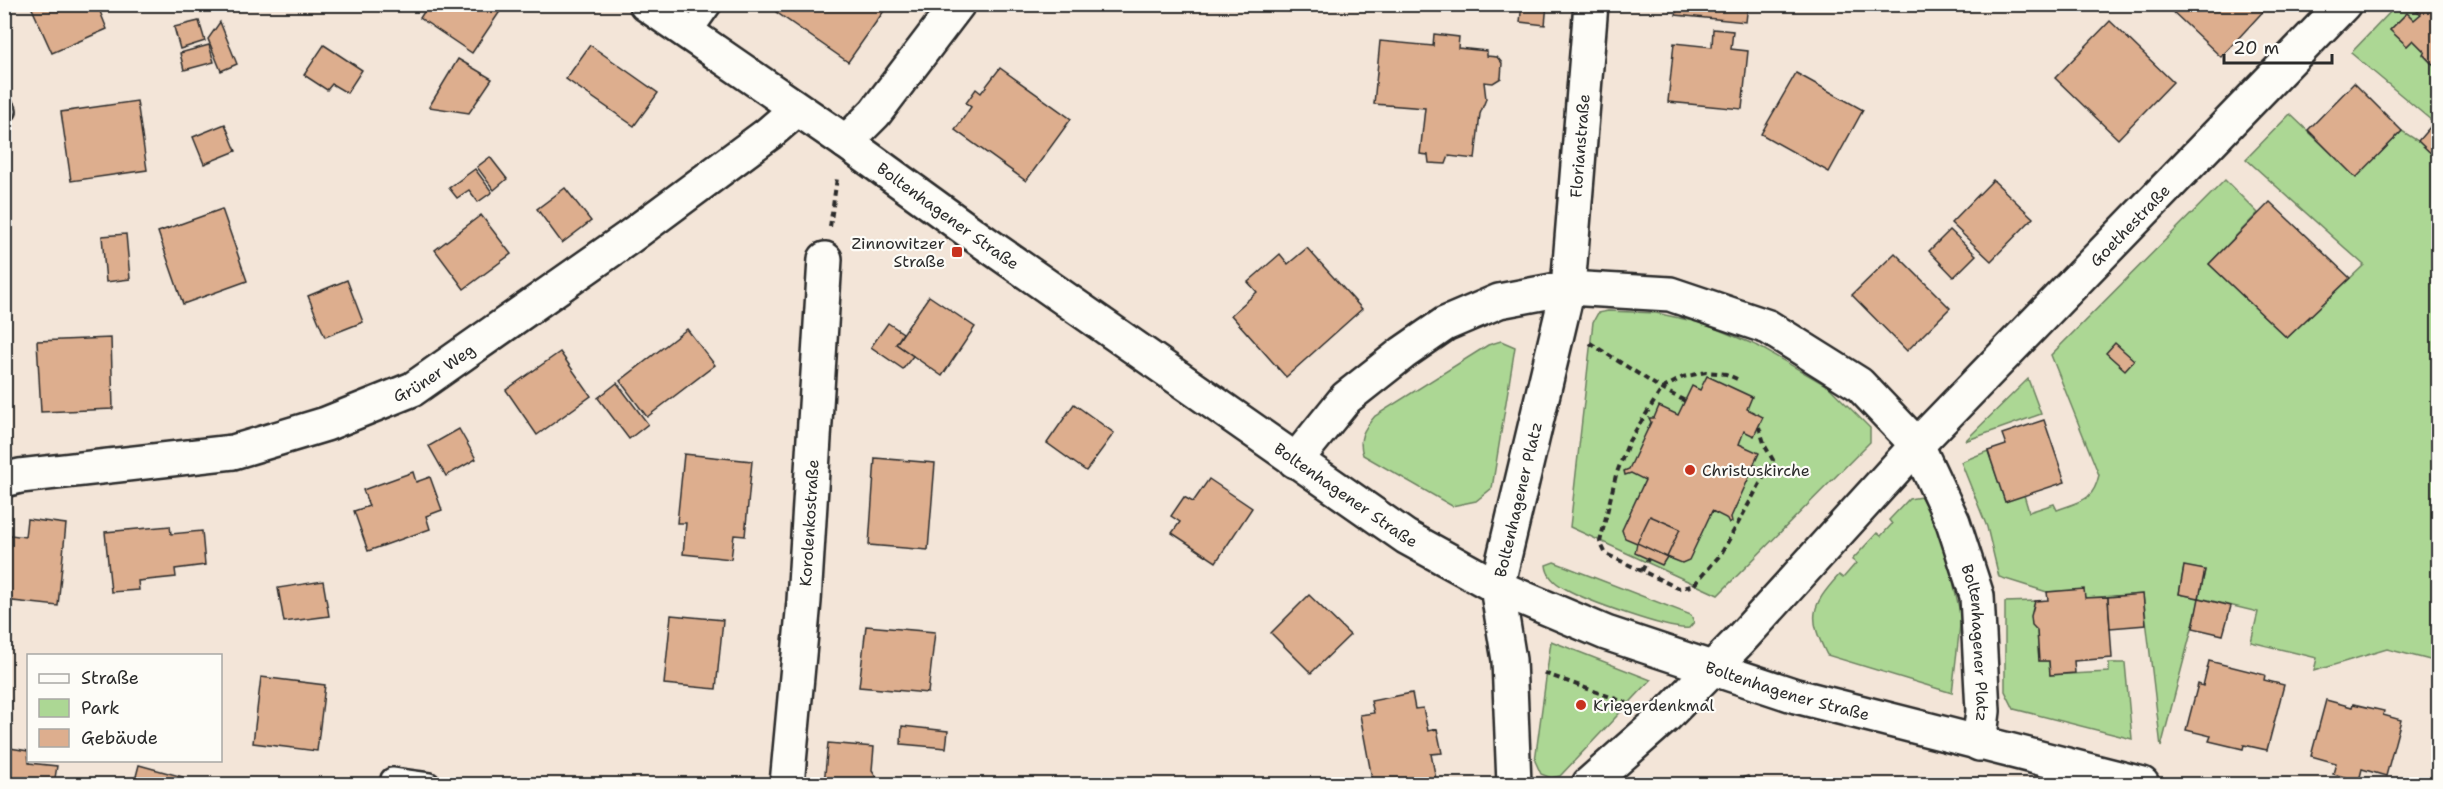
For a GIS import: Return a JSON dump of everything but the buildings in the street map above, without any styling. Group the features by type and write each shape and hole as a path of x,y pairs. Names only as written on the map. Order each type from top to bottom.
{"street":[{"name":"Boltenhagener Straße","path":"646,4 846,142 1295,461 1406,537 1497,587 1606,633 1796,696 2142,784"},
{"path":"846,142 874,113 958,4"},
{"name":"Florianstraße","path":"1568,288 1591,4"},
{"name":"Goethestraße","path":"1917,445 2344,4"},
{"name":"Grüner Weg","path":"4,480 20,476 233,453 326,424 413,389 628,238 768,134 797,109"},
{"name":"Korolenkostraße","path":"787,784 804,601 825,259"},
{"name":"Boltenhagener Platz","path":"1514,784 1509,660 1497,587 1568,288"},
{"name":"Boltenhagener Platz","path":"1295,461 1346,398 1403,353 1445,324 1498,301 1568,288 1670,294 1768,327 1859,384 1917,445 1953,522 1977,596 1983,711 1979,744"},
{"path":"1589,784 1666,716 1712,670 1917,445"}],"lane":[{"path":"689,35 711,4"},
{"path":"392,779 429,784"}],"path":[{"path":"825,259 838,168 846,142"},
{"path":"1559,323 1662,389 1685,401"},
{"path":"1737,379 1726,374 1707,372 1683,377 1662,389 1629,441 1616,475 1600,542 1606,554 1678,588 1693,585 1721,554 1773,460 1765,446 1759,427"},
{"path":"1642,571 1648,558"},
{"path":"1509,660 1666,716"}],"green space":[{"path":"2397,5 2421,5 2416,10 2421,14 2414,20 2407,13 2390,30 2407,46 2413,40 2425,52 2423,55 2438,70 2438,126 2351,53"},
{"path":"2290,114 2356,177 2402,131 2418,141 2438,160 2438,662 2387,649 2314,671 2317,658 2251,642 2258,612 2200,598 2161,747 2143,594 2085,598 2083,590 2047,592 1999,577 1987,527 1961,462 1988,451 2005,501 2024,495 2029,512 2054,504 2057,510 2089,496 2099,475 2051,355 2225,180 2258,213 2209,264 2287,338 2364,265 2246,159","holes":["2184,567 2205,570 2199,598 2179,594"]},
{"path":"1608,311 1656,313 1702,323 1758,346 1829,387 1870,428 1870,442 1718,595 1570,527 1593,322 1598,313"},
{"path":"1501,341 1515,347 1492,488 1476,501 1452,506 1363,455 1361,444 1363,434 1375,416 1488,345"},
{"path":"2028,379 2041,414 1965,441"},
{"path":"1921,497 1944,540 1961,617 1952,693 1827,655 1815,621 1817,604 1829,586 1839,575 1843,578 1856,563 1852,560 1877,533 1881,536 1892,524 1889,520 1909,499"},
{"path":"1554,562 1691,615 1694,622 1689,628 1664,625 1576,594 1550,577 1546,565"},
{"path":"2035,601 2032,623 2037,630 2039,661 2049,661 2050,675 2109,672 2109,663 2125,663 2132,739 2014,709 2005,691 2005,602"},
{"path":"1551,641 1651,680 1560,776 1551,778 1541,774 1535,761"}],"place":[{"name":"Zinnowitzer Straße","path":"957,252"},
{"name":"Christuskirche","path":"1690,470"},
{"name":"Kriegerdenkmal","path":"1581,705"}]}
